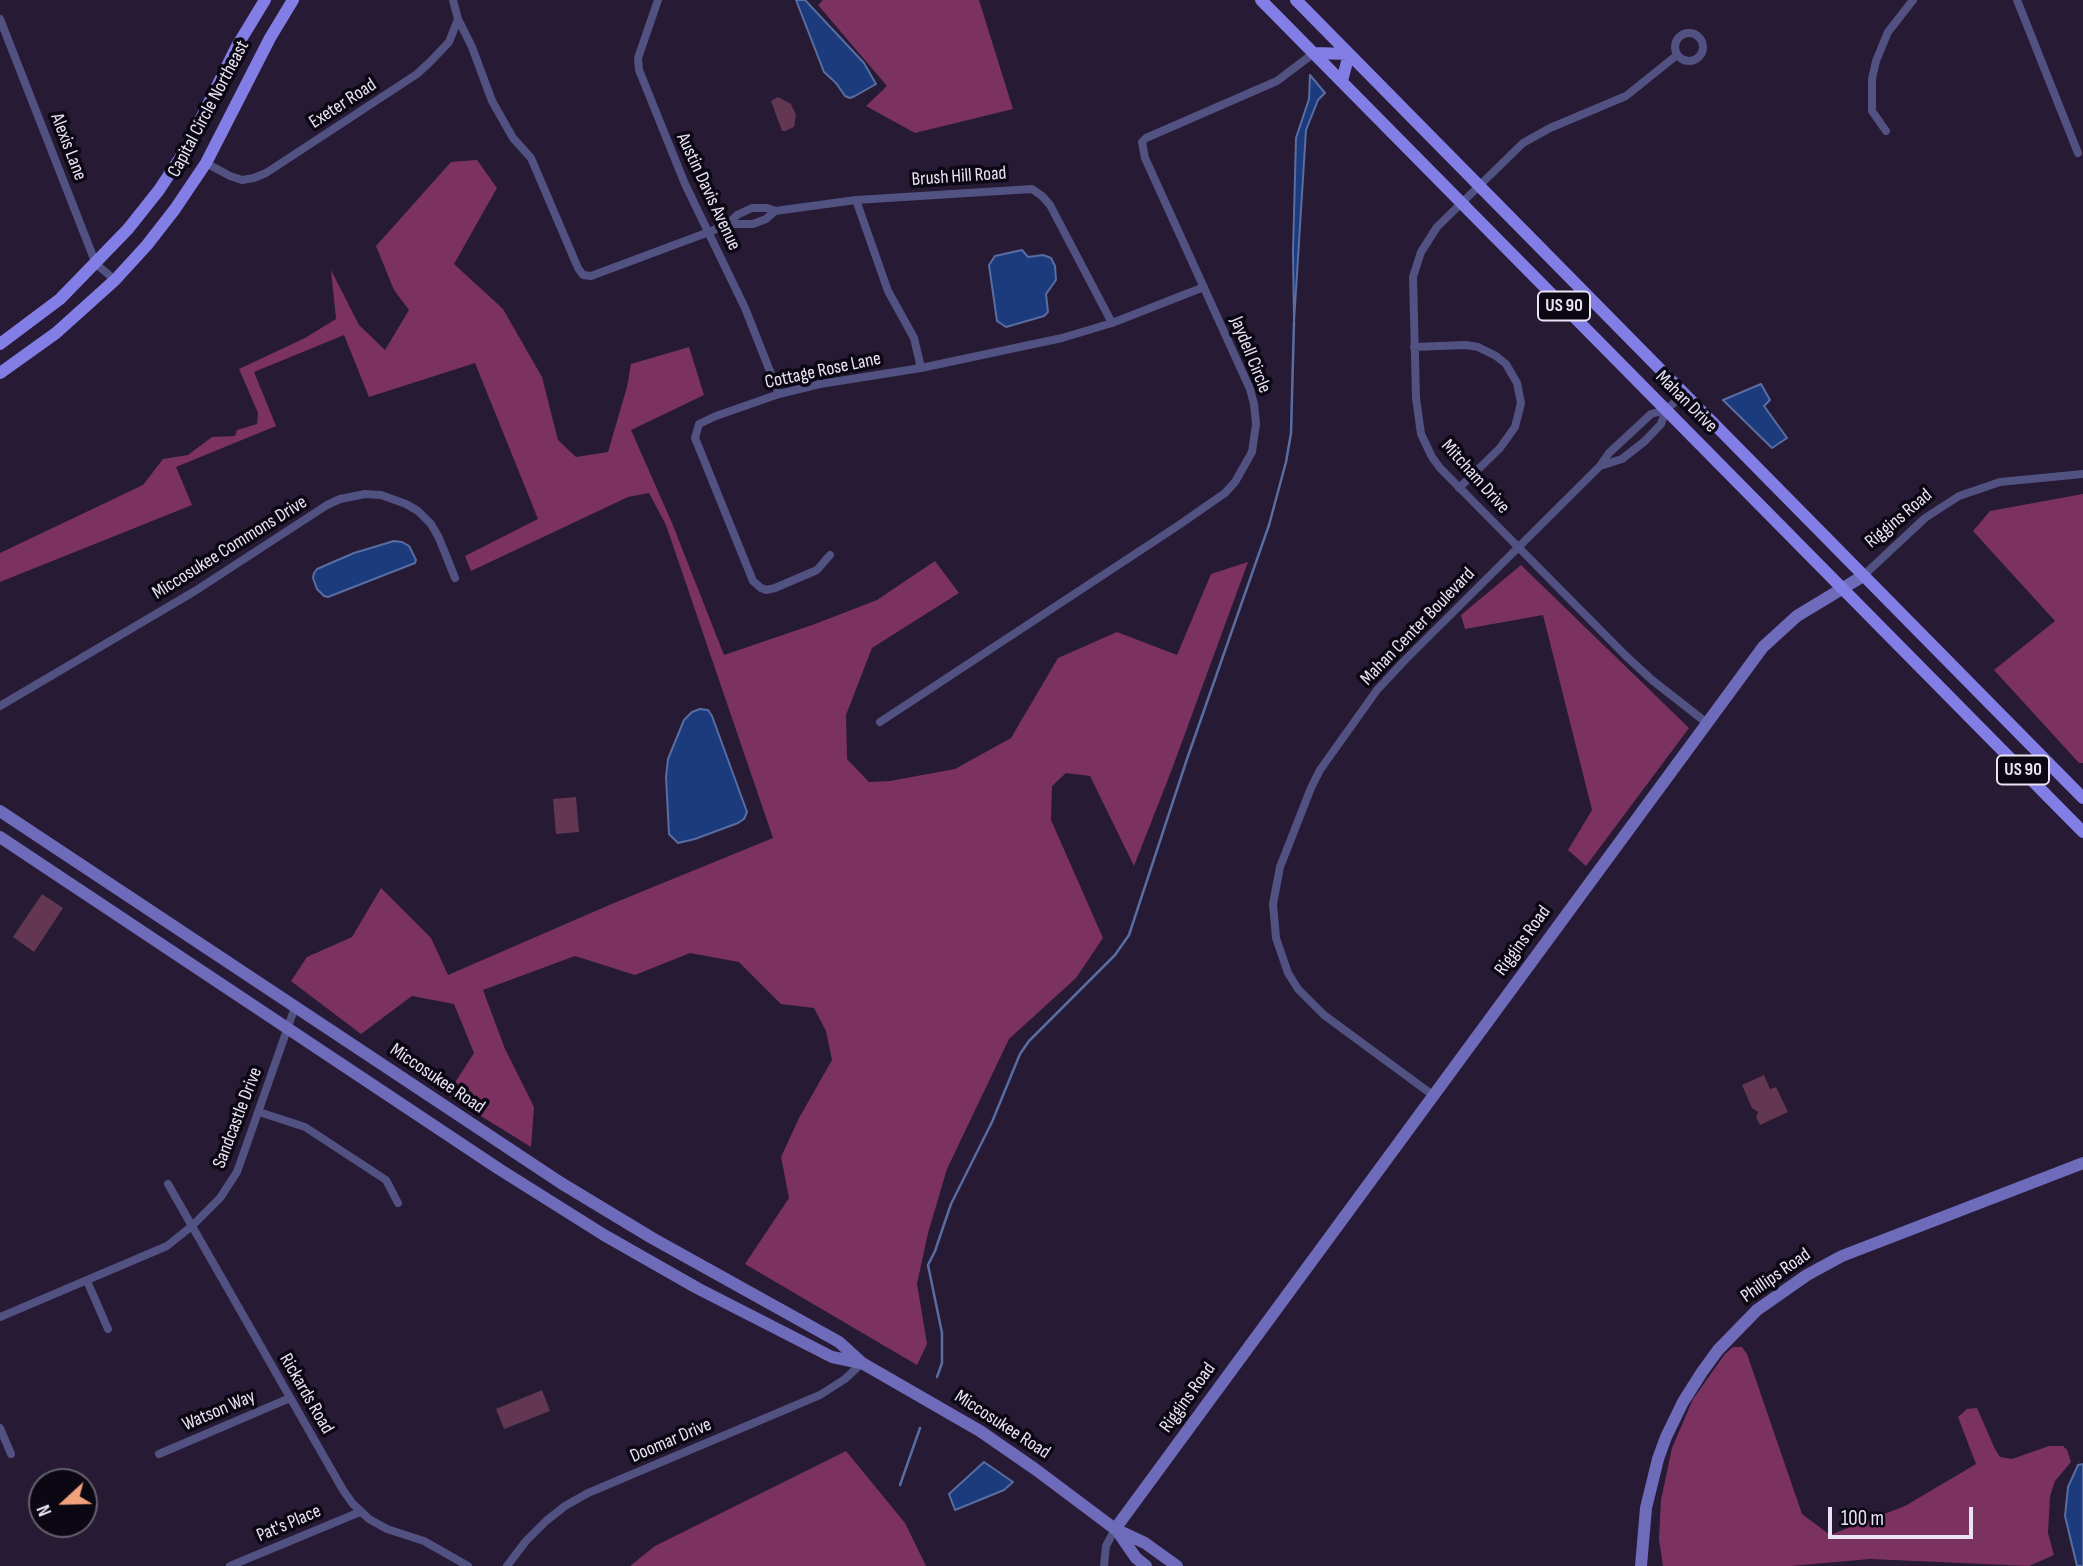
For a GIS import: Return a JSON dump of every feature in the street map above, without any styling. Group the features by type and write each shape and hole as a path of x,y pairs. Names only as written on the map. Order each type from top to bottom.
{"main road":[{"name":"Capital Circle Northeast","path":"0,344 60,299 96,264 154,197 186,149 237,46 265,0"},
{"name":"Capital Circle Northeast","path":"0,373 56,333 115,280 147,245 206,163 270,38 293,0"},
{"name":"Mahan Drive","path":"1261,0 2083,832"},
{"name":"Mahan Drive","path":"1296,0 2083,797"},
{"path":"1314,53 1349,54 1342,81"},
{"path":"186,149 206,163"},
{"path":"1962,709 1981,694"}],"street":[{"path":"453,0 458,19"},
{"name":"Austin Davis Avenue","path":"658,0 638,58 639,71 680,171 745,308 779,394"},
{"path":"1886,131 1872,111 1872,79 1888,32 1913,0"},
{"path":"2017,0 2078,153"},
{"name":"Alexis Lane","path":"0,19 96,264 115,280"},
{"name":"Exeter Road","path":"206,163 242,180 266,173 417,74 449,42 458,19"},
{"name":"Brush Hill Road","path":"458,19 492,101 513,138 531,158 583,275 592,276 709,232 728,224 737,215 752,208 775,211 856,200 1032,189 1049,205 1112,323"},
{"name":"Jaydell Circle","path":"880,722 1179,525 1225,493 1235,482 1252,452 1256,424 1250,389 1145,158 1142,142 1149,136 1277,81 1314,53"},
{"name":"Mitcham Drive","path":"1678,55 1626,96 1550,128 1523,143 1437,227 1416,265 1412,288 1416,398 1421,434 1432,457 1652,680 1707,723"},
{"path":"856,200 888,291 914,338 921,368"},
{"name":"Brush Hill Road","path":"728,224 753,224 766,219 775,211"},
{"name":"Cottage Rose Lane","path":"830,555 817,570 775,588 766,590 753,581 695,438 699,424 779,394 820,384 921,368 1062,338 1112,323 1204,288"},
{"path":"1414,347 1478,347 1496,356 1506,365 1517,383 1521,403 1515,428 1500,448 1460,488"},
{"name":"Mahan Center Boulevard","path":"1434,1096 1324,1015 1298,989 1288,973 1276,938 1273,904 1276,882 1311,788 1328,757 1377,690 1600,466 1609,453 1651,414 1666,410 1684,394"},
{"name":"Mahan Center Boulevard","path":"1600,466 1622,459 1646,441 1661,424 1666,410"},
{"name":"Riggins Road","path":"1104,1566 1106,1546 1115,1529 1707,723 1775,635 1797,616 1863,576 1925,518 1959,496 2000,482 2083,474"},
{"name":"Miccosukee Commons Drive","path":"0,706 195,592 340,499 365,494 381,495 418,511 439,538 455,578"},
{"name":"Miccosukee Road","path":"0,811 518,1156 652,1238 838,1342 862,1363 980,1431 1115,1529 1145,1543 1177,1566"},
{"name":"Miccosukee Road","path":"0,837 509,1175 604,1235 697,1288 832,1357 862,1363"},
{"name":"Sandcastle Drive","path":"0,1317 167,1245 192,1227 220,1198 237,1172 295,1007"},
{"path":"259,1112 305,1127 386,1180 398,1203"},
{"name":"Phillips Road","path":"1641,1566 1646,1508 1658,1459 1667,1437 1683,1402 1702,1371 1718,1350 1757,1310 1807,1275 1842,1256 2083,1163"},
{"name":"Rickards Road","path":"168,1184 343,1490 360,1512 387,1529 424,1541 468,1566"},
{"path":"640,1256 652,1238"},
{"path":"87,1280 108,1329"},
{"name":"Doomar Drive","path":"507,1566 526,1541 565,1506 589,1493 820,1395 845,1379 862,1363"},
{"name":"Watson Way","path":"159,1454 290,1398"},
{"path":"0,1428 11,1454"},
{"name":"Pat's Place","path":"230,1566 360,1512"},
{"name":"Miccosukee Road","path":"1115,1529 1136,1558 1146,1566"}],"shaded area":[{"path":"823,0 979,0 1013,109 915,133 866,106 887,86 818,5"},
{"path":"778,97 791,104 796,115 794,127 785,131 782,131 771,101"},
{"path":"477,160 497,188 454,264 503,309 542,377 558,440 576,457 608,452 631,364 689,347 704,395 631,430 672,523 724,655 877,600 935,561 959,593 872,648 846,715 847,759 869,782 890,781 955,769 1011,738 1058,658 1117,632 1177,655 1211,574 1248,562 1134,866 1090,776 1066,773 1052,786 1051,820 1103,938 1076,978 1009,1039 947,1169 928,1233 917,1284 927,1344 917,1365 745,1264 789,1198 781,1157 799,1118 832,1060 826,1031 814,1008 781,1004 739,962 690,953 635,975 575,956 483,990 505,1049 534,1107 531,1147 447,1095 474,1053 454,1004 412,996 361,1034 291,981 307,957 352,937 381,888 431,938 448,975 773,838 666,525 649,493 628,497 471,571 465,556 538,519 475,363 369,397 344,335 254,372 276,426 176,467 192,505 0,582 0,553 143,485 163,459 188,455 212,437 235,436 237,430 257,424 258,413 239,369 305,338 336,319 331,270 359,325 385,350 409,310 394,290 376,246 451,162"},
{"path":"2083,494 2083,763 2079,763 1994,670 2055,621 1973,531 1990,511"},
{"path":"1521,565 1689,728 1586,866 1568,850 1592,810 1543,615 1465,629 1461,615"},
{"path":"576,797 579,832 556,834 553,799"},
{"path":"42,894 63,908 34,952 13,937"},
{"path":"1764,1075 1770,1089 1776,1087 1788,1112 1760,1125 1756,1117 1758,1112 1752,1108 1742,1085"},
{"path":"1733,1347 1742,1347 1747,1354 1802,1514 1830,1535 1905,1506 1976,1464 1958,1417 1967,1409 1977,1408 2000,1457 2012,1459 2049,1446 2063,1446 2067,1450 2071,1462 2055,1481 2050,1496 2048,1533 2054,1555 2029,1566 1870,1559 1791,1566 1663,1566 1659,1539 1661,1500 1672,1448 1693,1399"},
{"path":"542,1390 550,1411 504,1429 496,1409"},
{"path":"846,1451 905,1523 926,1566 630,1566 655,1546"}],"water":[{"path":"796,0 805,0 864,63 876,84 850,98 845,96 824,72"},
{"path":"1310,75 1325,93 1318,100 1306,130 1294,322 1296,138 1309,99"},
{"path":"1022,250 1028,257 1043,255 1051,258 1055,266 1056,280 1046,294 1048,312 1044,316 1006,327 997,321 989,265 995,256"},
{"path":"1761,384 1770,400 1764,406 1787,438 1772,448 1723,400"},
{"path":"394,541 409,546 415,563 328,597 317,589 313,578 317,569 354,553"},
{"path":"700,709 708,710 712,716 747,812 744,819 738,823 678,843 669,834 666,777 668,759 684,720"},
{"path":"984,1462 1013,1482 1004,1490 955,1510 949,1494"},
{"path":"2083,1464 2083,1566 2077,1566 2065,1516 2068,1487 2078,1465"}],"waterway":[{"path":"937,1377 942,1363 942,1333 928,1265 951,1204 992,1122 1020,1054 1029,1041 1115,955 1129,935 1269,525 1286,462 1291,433 1294,322"},
{"path":"900,1485 920,1428"}]}
